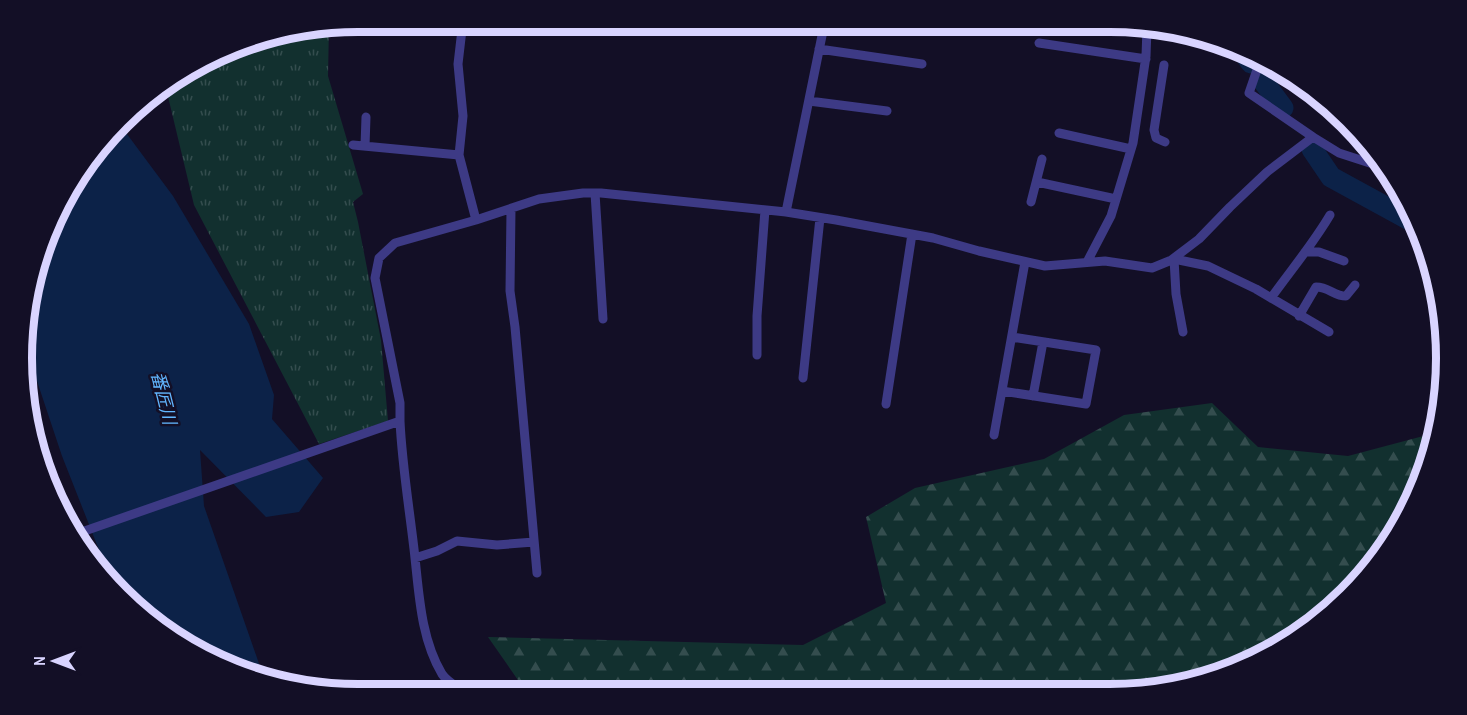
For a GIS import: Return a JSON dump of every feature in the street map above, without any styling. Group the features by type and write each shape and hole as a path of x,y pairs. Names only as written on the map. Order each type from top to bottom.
{"street":[{"path":"462,32 458,64 463,116 459,155 476,220"},
{"path":"786,212 823,32"},
{"path":"1087,262 1111,216 1131,149 1146,59 1147,34"},
{"path":"1039,43 1146,59"},
{"path":"819,49 922,64"},
{"path":"1164,65 1154,130 1156,138 1165,142"},
{"path":"1258,67 1249,93 1339,153 1371,164"},
{"path":"809,101 887,111"},
{"path":"365,146 366,117"},
{"path":"1136,123 1155,125"},
{"path":"1059,133 1131,149"},
{"path":"447,684 431,652 419,596 403,477 400,403 375,278 379,258 395,243 539,199 595,193 786,212 912,234 1045,266 1105,261 1152,268 1171,261 1199,239 1268,172 1313,137"},
{"path":"353,145 459,155"},
{"path":"1031,202 1042,159"},
{"path":"1037,182 1116,199"},
{"path":"595,193 603,319"},
{"path":"511,209 510,291 537,573"},
{"path":"757,355 757,316 765,210"},
{"path":"1271,298 1316,239 1330,215"},
{"path":"803,378 820,218"},
{"path":"886,404 912,234"},
{"path":"1305,252 1319,252 1344,261"},
{"path":"1171,261 1208,266 1271,298 1329,332"},
{"path":"1171,261 1184,332"},
{"path":"994,435 1025,262"},
{"path":"1299,316 1316,287 1325,287 1339,296 1346,296 1355,285"},
{"path":"1002,391 1086,404 1096,350 1012,337"},
{"path":"1033,396 1043,342"},
{"path":"82,532 400,421"},
{"path":"415,558 457,541 497,545 534,542"},
{"path":"444,677 453,684"}],"green space":[{"path":"329,33 328,76 363,194 353,202 381,340 388,421 319,444 194,205 167,93 194,75 233,56 273,43"},
{"path":"1212,403 1258,447 1348,456 1426,435 1411,482 1392,520 1368,556 1340,588 1291,629 1254,650 1214,666 1173,677 1110,684 521,684 488,637 803,645 886,603 866,517 915,488 1044,459 1124,415"},
{"path":"40,428 68,507 56,482"}],"water":[{"name":"番匠川","path":"124,130 173,196 249,324 274,395 272,419 323,478 299,512 266,517 200,450 204,506 261,668 213,650 176,629 143,603 112,572 104,562 62,456 32,366 34,315 49,253 65,213 86,176"}],"waterway":[{"path":"1263,81 1283,108"},
{"path":"1312,149 1331,177 1404,217"}]}
